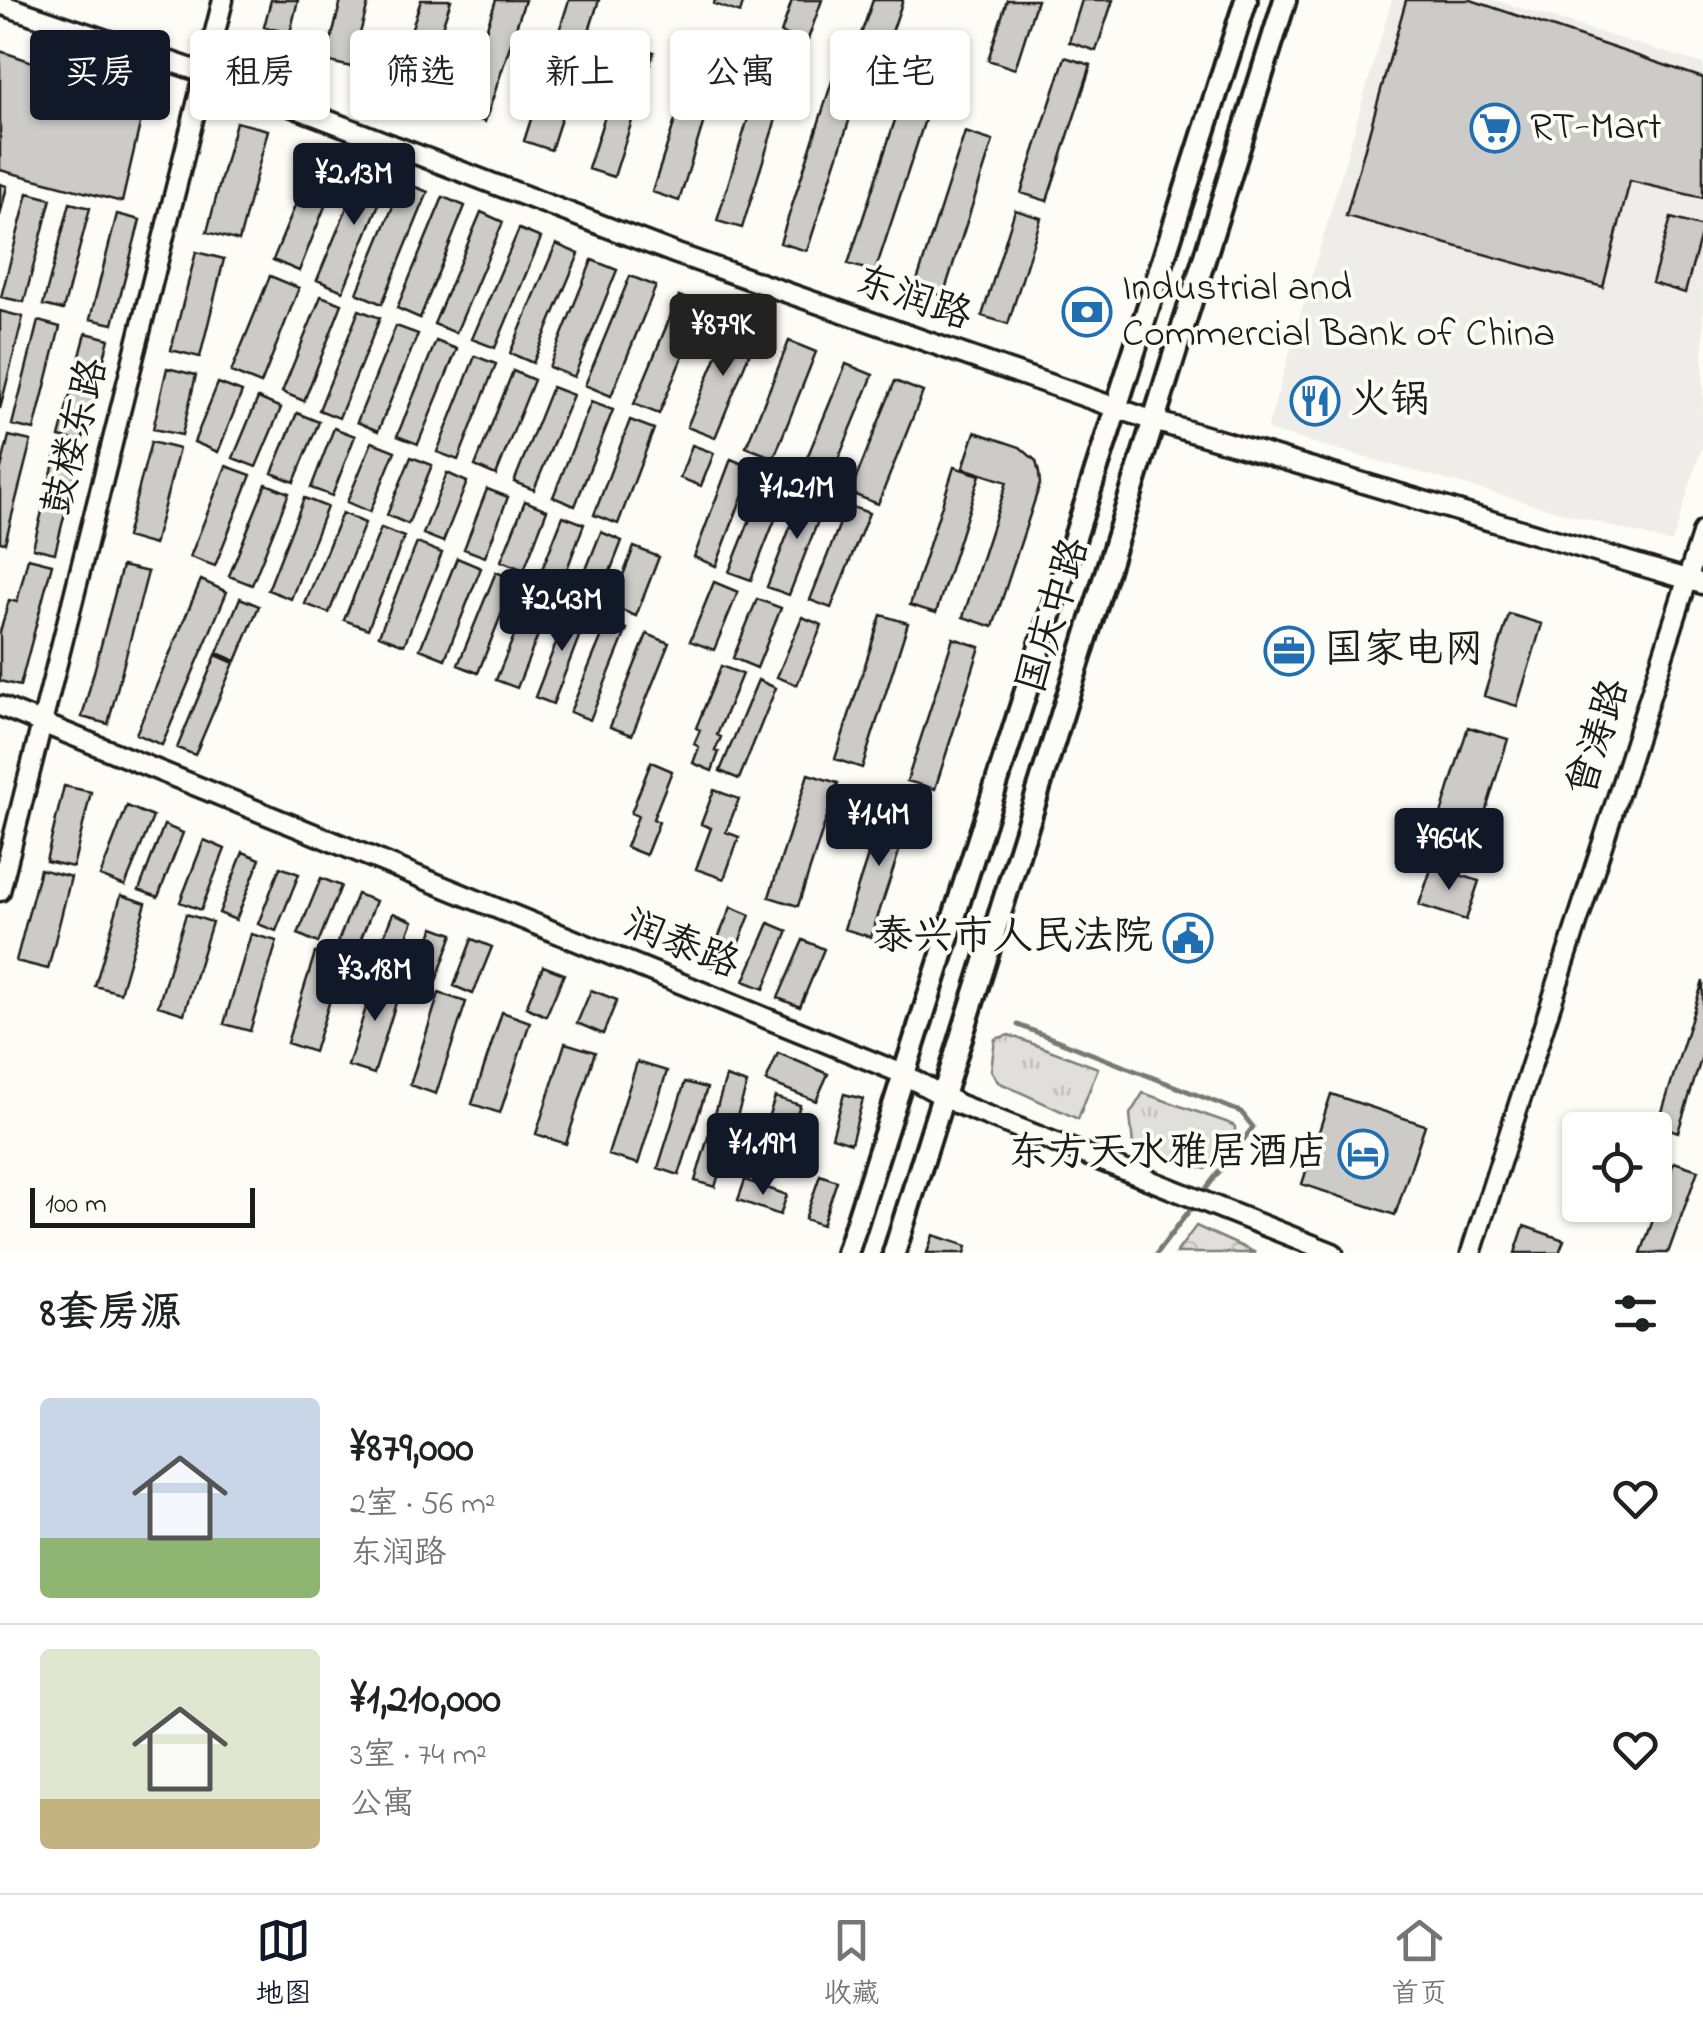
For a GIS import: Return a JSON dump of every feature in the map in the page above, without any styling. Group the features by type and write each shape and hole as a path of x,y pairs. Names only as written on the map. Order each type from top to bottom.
{"main road":[{"path":"847,1253 1246,0"},
{"name":"国庆中路","path":"894,1253 1285,0"}],"street":[{"name":"鼓楼东路","path":"215,30 223,0"},
{"name":"东润路","path":"0,4 190,67"},
{"name":"鼓楼东路","path":"0,892 192,120"},
{"name":"东润路","path":"328,120 676,254 1152,420 1695,582"},
{"name":"曾涛路","path":"1471,1253 1695,582 1703,531"},
{"name":"润泰路","path":"0,706 902,1074 944,1098 1333,1253"}],"shaded area":[{"path":"1392,0 1494,0 1703,64 1703,444 1672,543 1267,430"}],"green space":[{"path":"1009,1035 1098,1068 1078,1119 998,1082 991,1070 995,1039"},
{"path":"1143,1093 1235,1126 1235,1134 1206,1169 1133,1145 1130,1114"},
{"path":"1196,1226 1256,1253 1176,1253"}],"building":[{"path":"271,0 298,0 291,30 264,27"},
{"path":"341,0 369,0 361,30 350,30 350,67 330,62 330,45"},
{"path":"421,0 451,0 441,30 411,30"},
{"path":"496,0 525,0 515,30 510,30 510,46 490,107 490,30 486,30"},
{"path":"569,0 599,0 589,30 559,30"},
{"path":"715,0 744,0 740,13 714,4"},
{"path":"792,0 822,0 810,34 810,30 782,30"},
{"path":"873,0 903,0 893,30 862,30"},
{"path":"1007,0 1037,0 1015,69 988,60"},
{"path":"1082,0 1113,0 1096,51 1069,42"},
{"path":"1406,0 1471,0 1703,78 1703,198 1630,181 1603,287 1346,216"},
{"path":"0,51 30,61 30,120 138,120 140,124 122,202 0,170"},
{"path":"1065,57 1091,65 1047,201 1021,193"},
{"path":"830,87 830,120 849,120 807,251 780,243"},
{"path":"531,120 561,120 551,150 524,141"},
{"path":"604,120 632,120 614,177 588,169"},
{"path":"675,120 704,120 679,201 652,192"},
{"path":"748,120 776,120 742,228 717,221"},
{"path":"895,120 925,120 875,272 848,264"},
{"path":"236,122 268,130 239,241 207,232"},
{"path":"965,132 993,141 943,296 915,287"},
{"path":"318,149 344,159 299,271 273,260"},
{"path":"364,166 390,177 343,291 317,280"},
{"path":"403,182 428,192 382,304 357,293"},
{"path":"0,184 7,186 0,216"},
{"path":"28,193 51,199 24,302 1,297"},
{"path":"443,197 465,206 420,318 397,308"},
{"path":"70,203 90,208 63,310 43,305"},
{"path":"1015,210 1041,218 1008,324 982,316"},
{"path":"481,212 503,222 456,333 434,324"},
{"path":"117,214 140,220 113,324 90,319"},
{"path":"1671,218 1703,227 1685,293 1652,283"},
{"path":"519,229 541,238 495,348 472,339"},
{"path":"556,244 579,254 533,363 510,353"},
{"path":"196,252 224,259 200,357 171,350"},
{"path":"592,260 617,270 574,377 549,367"},
{"path":"270,276 299,288 261,384 231,372"},
{"path":"630,276 656,286 611,396 585,385"},
{"path":"321,296 342,304 304,401 282,392"},
{"path":"679,296 703,306 659,414 634,404"},
{"path":"359,310 380,318 339,418 319,410"},
{"path":"0,311 23,317 0,409"},
{"path":"732,319 759,330 715,438 687,427"},
{"path":"38,321 60,327 34,430 12,425"},
{"path":"396,326 418,334 378,431 357,422"},
{"path":"86,333 109,339 82,442 59,437"},
{"path":"436,341 457,349 418,444 397,436"},
{"path":"789,341 816,352 774,458 746,447"},
{"path":"475,356 496,364 458,460 437,452"},
{"path":"846,364 873,375 828,484 801,472"},
{"path":"167,368 196,375 182,435 153,429"},
{"path":"513,371 534,380 496,475 475,466"},
{"path":"895,381 923,392 878,504 850,493"},
{"path":"218,383 242,392 218,452 194,442"},
{"path":"552,387 573,395 534,490 514,482"},
{"path":"258,398 281,408 256,467 233,458"},
{"path":"591,402 613,410 575,506 553,497"},
{"path":"297,413 319,422 294,482 272,473"},
{"path":"630,420 654,429 618,524 594,515"},
{"path":"334,428 355,436 332,496 311,488"},
{"path":"975,432 1020,447 1036,461 1039,473 1040,484 993,627 963,617 1007,482 963,468"},
{"path":"9,436 31,441 5,543 0,542 0,472"},
{"path":"151,442 179,449 154,545 126,537"},
{"path":"372,442 395,451 370,512 347,502"},
{"path":"692,445 714,453 701,486 680,478"},
{"path":"58,446 80,452 55,553 33,548"},
{"path":"411,457 432,465 408,524 387,515"},
{"path":"731,459 753,468 716,566 694,557"},
{"path":"226,466 251,475 215,566 190,557"},
{"path":"954,467 980,475 936,613 910,605"},
{"path":"447,473 467,482 443,542 423,534"},
{"path":"768,474 790,482 751,580 729,572"},
{"path":"266,484 289,493 252,585 229,576"},
{"path":"487,489 508,497 485,557 464,549"},
{"path":"805,489 827,498 789,595 767,587"},
{"path":"304,498 327,507 291,599 268,590"},
{"path":"525,501 547,510 524,570 501,561"},
{"path":"847,505 869,513 831,608 810,600"},
{"path":"342,513 365,523 329,613 305,604"},
{"path":"563,516 584,524 561,585 539,577"},
{"path":"381,528 404,537 368,629 344,620"},
{"path":"601,532 622,541 599,600 577,592"},
{"path":"417,543 442,553 404,645 379,635"},
{"path":"634,547 659,557 636,616 611,606"},
{"path":"28,558 52,564 20,686 0,681 0,632 9,600 17,602"},
{"path":"457,558 481,568 445,659 420,649"},
{"path":"122,566 148,572 108,724 82,717"},
{"path":"496,572 515,580 478,673 458,665"},
{"path":"201,580 227,592 162,745 136,734"},
{"path":"714,582 738,592 714,650 690,641"},
{"path":"534,587 554,595 517,688 496,680"},
{"path":"240,598 259,606 236,661 217,653"},
{"path":"757,599 781,608 757,668 733,658"},
{"path":"571,604 589,611 553,704 535,697"},
{"path":"1509,614 1542,624 1517,706 1484,696"},
{"path":"881,615 908,623 862,768 835,759"},
{"path":"802,617 822,625 797,685 777,677"},
{"path":"608,621 627,629 590,720 570,712"},
{"path":"647,634 669,643 632,735 610,727"},
{"path":"953,638 980,647 935,789 907,781"},
{"path":"216,655 234,663 195,755 177,748"},
{"path":"721,666 742,674 717,735 721,737 715,751 719,752 712,771 693,763 699,747 694,744 700,730 696,728"},
{"path":"758,680 776,688 739,779 720,771"},
{"path":"1468,727 1508,739 1472,855 1432,843"},
{"path":"651,762 672,771 653,819 659,822 646,855 626,847 638,816 631,813"},
{"path":"808,774 838,783 798,906 769,897"},
{"path":"64,786 91,792 73,867 46,861"},
{"path":"714,790 739,799 726,832 739,837 724,879 696,869 711,828 701,824"},
{"path":"886,800 913,809 871,937 844,929"},
{"path":"127,806 153,817 125,886 100,876"},
{"path":"164,825 183,833 158,897 139,890"},
{"path":"204,840 225,849 201,910 180,902"},
{"path":"243,852 260,859 236,920 219,913"},
{"path":"1432,866 1479,881 1466,920 1419,905"},
{"path":"280,867 299,874 276,931 258,924"},
{"path":"40,869 71,877 48,969 16,961"},
{"path":"321,878 341,886 318,943 298,934"},
{"path":"357,894 376,901 354,956 335,949"},
{"path":"121,895 146,903 120,993 95,986"},
{"path":"731,907 750,915 727,972 707,965"},
{"path":"393,913 413,921 395,967 375,959"},
{"path":"186,914 212,922 184,1014 158,1006"},
{"path":"769,923 788,931 764,989 744,981"},
{"path":"434,927 453,934 436,981 416,973"},
{"path":"251,934 277,941 250,1031 224,1024"},
{"path":"472,939 492,947 473,994 454,986"},
{"path":"803,940 824,949 800,1007 778,998"},
{"path":"315,953 342,961 314,1052 287,1043"},
{"path":"543,966 564,974 546,1016 526,1007"},
{"path":"376,975 402,983 374,1074 348,1066"},
{"path":"1703,981 1703,1053 1678,1132 1672,1130 1672,1112 1662,1112"},
{"path":"591,990 617,1000 603,1034 577,1023"},
{"path":"439,993 466,1002 436,1094 410,1085"},
{"path":"502,1012 530,1022 500,1113 472,1104"},
{"path":"565,1043 595,1052 566,1144 536,1134"},
{"path":"778,1053 828,1074 816,1101 766,1081"},
{"path":"637,1062 667,1071 638,1164 608,1155"},
{"path":"726,1077 747,1084 715,1187 695,1181"},
{"path":"685,1082 707,1088 679,1175 658,1168"},
{"path":"844,1094 863,1099 851,1143 832,1137"},
{"name":"东方天水雅居酒店","path":"1331,1094 1425,1125 1395,1215 1302,1184"},
{"path":"775,1097 800,1105 776,1179 751,1171 761,1141 751,1138 755,1127 764,1130"},
{"path":"1674,1162 1698,1170 1668,1253 1641,1253 1652,1222 1672,1222"},
{"path":"820,1175 837,1181 822,1225 805,1219"},
{"path":"745,1180 787,1195 780,1215 738,1200"},
{"path":"1524,1226 1564,1240 1559,1253 1515,1253"},
{"path":"933,1235 967,1246 965,1253 927,1253"}],"waterway":[{"path":"1018,1025 1241,1112 1253,1127 1157,1253"}],"place":[{"name":"RT-Mart","path":"1495,128"},
{"name":"Industrial and Commercial Bank of China","path":"1087,312"},
{"name":"火锅","path":"1315,401"},
{"name":"国家电网","path":"1289,651"},
{"name":"泰兴市人民法院","path":"1188,938"},
{"name":"东方天水雅居酒店","path":"1363,1154"}]}
